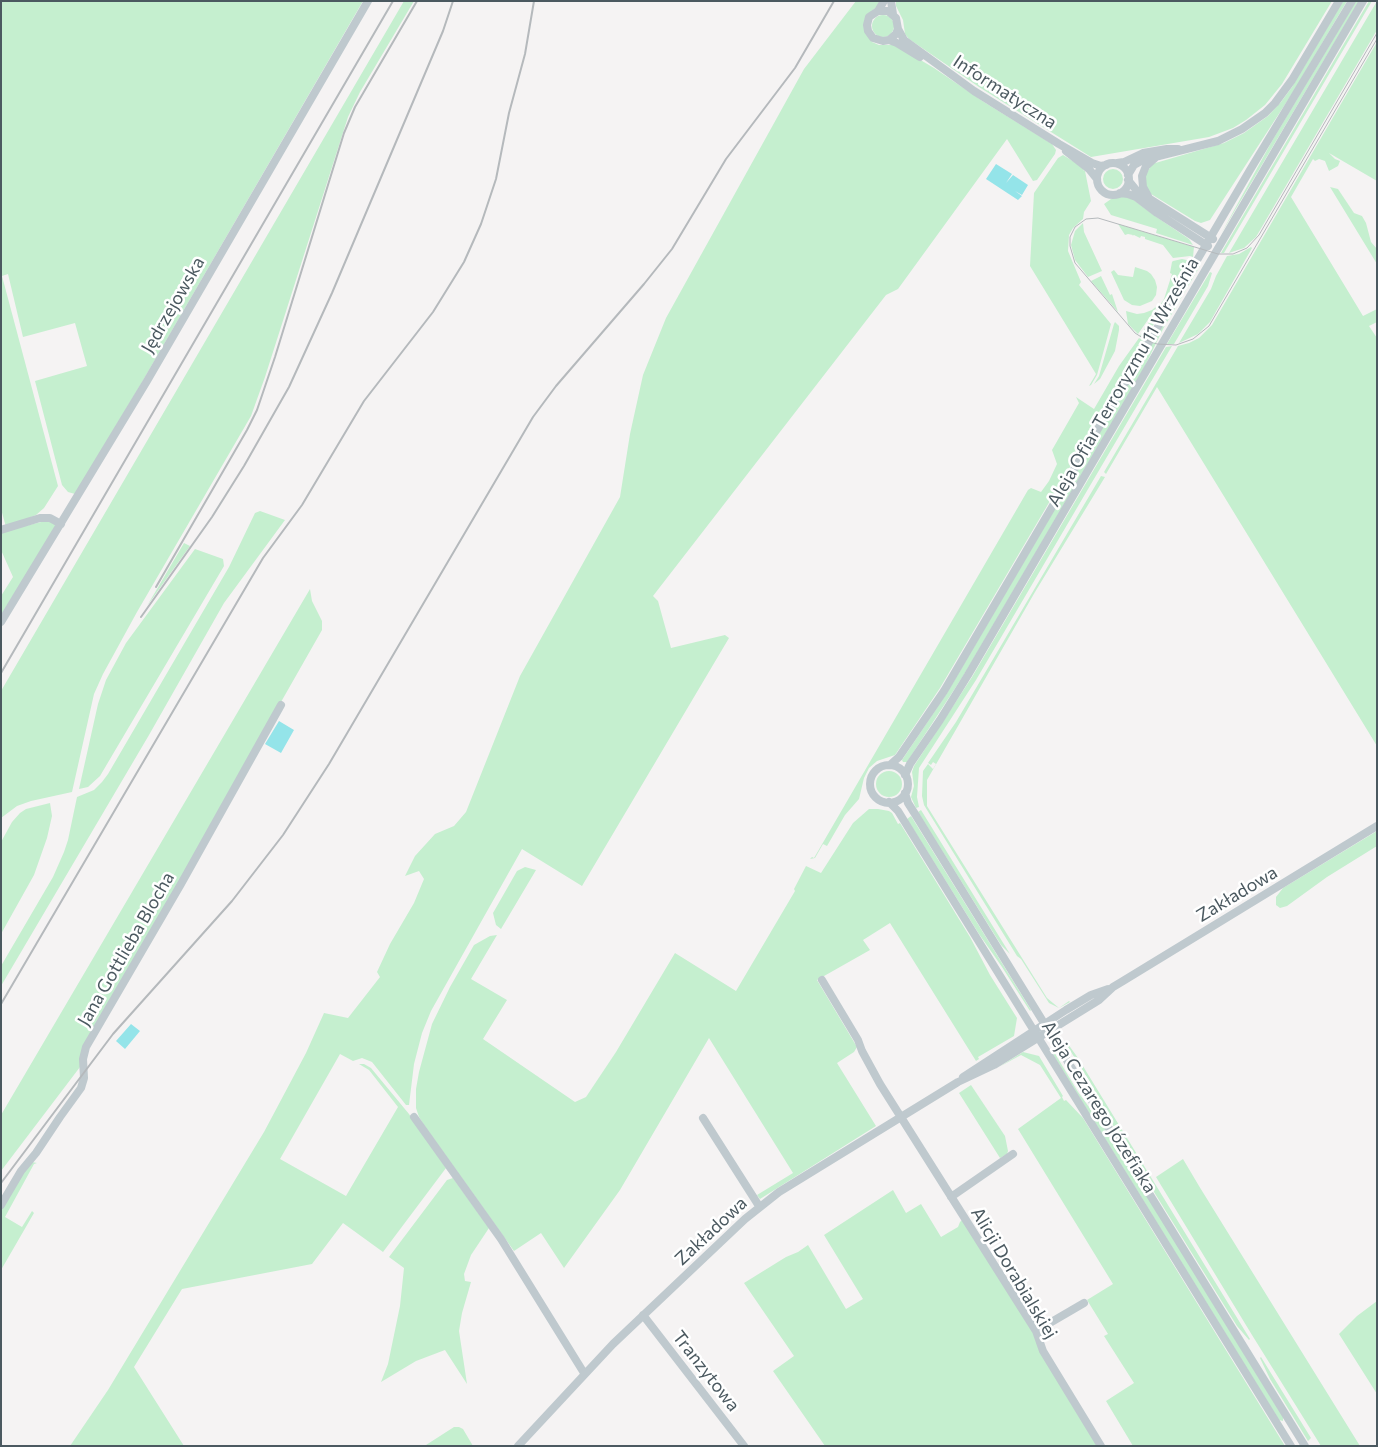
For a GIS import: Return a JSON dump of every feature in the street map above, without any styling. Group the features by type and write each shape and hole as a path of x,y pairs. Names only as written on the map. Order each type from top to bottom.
{"street":[{"name":"Jędrzejowska","path":"1,622 157,364 368,1"},
{"name":"Informatyczna","path":"884,1 878,11 873,13 868,20 868,31 873,38 878,41 888,40 897,43 936,65 1059,144 1092,162 1101,166 1106,165"},
{"name":"Informatyczna","path":"891,1 893,14 904,40 936,65"},
{"path":"1120,193 1127,186 1131,168 1138,162 1230,136 1265,113 1292,80 1339,1"},
{"name":"Aleja Ofiar Terroryzmu 11 Września","path":"890,765 900,757 944,691 1352,1"},
{"name":"Aleja Ofiar Terroryzmu 11 Września","path":"905,775 910,764 973,666 1363,1"},
{"path":"878,11 884,10 893,14"},
{"path":"888,40 896,34 898,29"},
{"name":"Informatyczna","path":"1059,144 1089,169 1097,179"},
{"path":"1182,149 1148,152 1124,162 1106,165 1101,168 1097,179 1100,188 1104,192 1114,195 1120,193 1128,194 1136,197 1216,252"},
{"path":"1148,196 1143,187 1142,176 1146,166 1158,156"},
{"path":"1116,163 1122,166 1137,191 1148,196 1221,244"},
{"path":"1,530 40,518 50,518 61,524"},
{"name":"Jana Gottlieba Blocha","path":"1,1205 21,1171 36,1153 81,1088 84,1078 83,1059 86,1048 181,884 281,705"},
{"path":"890,765 902,770 905,775 907,782 905,792 898,800 889,802 877,798 870,786 874,772 880,767 890,765"},
{"name":"Aleja Cezarego Józefiaka","path":"905,792 912,810 1305,1446"},
{"name":"Aleja Cezarego Józefiaka","path":"889,802 898,811 1291,1446"},
{"name":"Zakładowa","path":"958,1082 976,1067 1034,1030 1092,995 1112,987 1377,826"},
{"name":"Alicji Dorabialskiej","path":"822,980 858,1040 880,1084 1036,1331 1043,1351 1101,1446"},
{"name":"Zakładowa","path":"518,1446 584,1373 759,1206 900,1116 958,1082 994,1065 1038,1038 1099,1000 1112,987"},
{"path":"414,1117 501,1239 584,1373"},
{"path":"703,1118 759,1206"},
{"path":"952,1197 1013,1154"},
{"path":"1036,1331 1084,1303"},
{"name":"Tranzytowa","path":"643,1315 744,1446"},
{"path":"1281,1430 1292,1424"}],"green space":[{"path":"1,1 363,1 75,494 68,492 62,485 35,381 87,366 75,323 23,337 8,274 2,276 58,486 44,508 36,515 6,527 1,509"},
{"path":"404,1 414,1 360,92 348,117 251,416 103,674 94,694 72,792 17,806 1,818 1,691"},
{"path":"856,1 881,1 864,21 864,31 872,42 879,45 895,45 934,68 984,102 1052,144 1056,150 1055,154 1037,180 1033,181 1007,139 898,289 886,295 653,596 658,601 671,648 725,635 729,638 582,886 522,849 431,1011 422,1033 414,1064 409,1105 406,1105 372,1062 362,1058 353,1061 340,1054 280,1159 346,1196 398,1107 369,1070 359,1064 364,1064 371,1068 409,1114 446,1168 383,1252 343,1223 312,1264 182,1289 134,1367 184,1446 70,1446 108,1390 264,1132 306,1053 324,1013 348,1018 380,977 377,972 390,944 414,903 424,879 419,871 405,876 415,856 435,834 454,826 466,812 520,676 620,497 630,434 643,375 666,318 804,69"},
{"path":"896,1 1332,1 1282,84 1265,105 1246,120 1233,128 1209,137 1091,157 979,87 909,39 905,34 903,20 896,6"},
{"path":"1343,1 1347,1 1295,89 1210,220 1201,223 1195,221 1151,194 1145,186 1145,176 1152,164 1224,143 1244,133 1268,116 1292,87"},
{"path":"1356,1 1359,1 1221,234 1272,141"},
{"path":"1369,1 1372,1 1224,253 1221,253"},
{"path":"1377,1 1377,30 1256,237 1244,248 1229,253"},
{"path":"883,15 891,18 894,26 891,34 883,37 875,34 872,26 875,18"},
{"path":"1377,42 1377,181 1329,153 1340,161 1338,166 1329,171 1325,161 1319,159 1315,161 1313,159 1291,197 1363,316 1377,309 1377,322 1369,326 1377,338 1377,746 1157,387 1106,474 1104,472 1178,346 1199,338 1212,325"},
{"path":"1063,155 1084,168 1091,201 1084,212 1083,219 1073,228 1069,235 1068,251 1081,282 1079,285 1111,324 1097,375 1089,386 1096,374 1030,266 1034,193 1058,158"},
{"path":"1109,169 1117,169 1123,175 1123,183 1117,189 1109,189 1103,183 1103,175"},
{"path":"1330,187 1338,189 1354,213 1362,216 1371,242 1377,249 1377,264"},
{"path":"1121,196 1131,198 1189,239 1193,245 1156,233 1157,229 1111,215 1104,204 1111,199"},
{"path":"1083,223 1084,232 1102,271 1088,277 1075,260 1071,245 1075,231"},
{"path":"1118,224 1194,247 1193,257 1173,258 1163,245 1145,239 1145,237 1125,235"},
{"path":"1251,247 1210,322 1198,334 1179,343 1211,289 1227,256 1239,254"},
{"path":"1182,259 1191,261 1145,339 1140,336 1164,299 1172,274 1170,273 1172,262"},
{"path":"1198,265 1200,266 1163,329 1145,366 965,673 907,762 903,762 902,760 947,693"},
{"path":"1135,267 1151,274 1157,287 1156,295 1152,301 1140,306 1132,305 1124,300 1111,272 1114,270 1118,275 1133,277"},
{"path":"1210,272 1212,273 1208,286 1174,344 1167,344"},
{"path":"1101,276 1110,295 1112,294 1118,312 1091,281"},
{"path":"1159,304 1138,334 1128,324 1126,311 1137,314 1144,313 1152,310"},
{"path":"1115,322 1119,326 1119,330 1115,351 1100,379 1094,384 1099,376"},
{"path":"1139,338 1144,341 940,688 895,755 877,761 869,768 864,778 859,799 845,815 827,846 823,844 815,858 810,859 814,858 1028,490 1031,488 1041,492 1049,481 1057,464 1052,450 1079,403 1076,397 1094,409 1119,366"},
{"path":"1172,346 976,680 919,768 917,797 919,807 916,808 911,797 914,786 912,772 914,766 972,677 1166,347"},
{"path":"1101,476 1105,477 1035,592 927,780 927,806 1047,998 1059,1008 1049,1003 1021,959 1017,956 924,805 922,796 923,771 928,764 933,769 936,764 933,762 931,765 928,763 956,722"},
{"path":"260,511 285,520 224,603 149,735 1,986 1,966 53,877 64,852 77,797 94,790 108,774 229,567 255,513"},
{"path":"49,520 56,524 55,528 1,615 1,596 13,577 1,550 1,532"},
{"path":"184,543 190,546 147,606"},
{"path":"195,549 223,559 224,566 100,776 88,787 79,789 98,704 106,680 126,643"},
{"path":"310,589 312,601 322,621 322,630 88,1041 80,1067 1,1171 1,1115"},
{"path":"889,771 898,775 902,784 898,793 889,797 880,793 876,784 880,775"},
{"path":"50,803 52,816 47,838 34,875 1,934 1,842 12,822 20,813 26,809"},
{"path":"869,809 889,811 898,824 900,823 1017,1018 1014,1036 978,1057 979,1059 976,1061 890,923 863,940 870,950 817,980 857,1047 854,1052 837,1063 876,1126 760,1199 757,1195 793,1173 709,1038 620,1190 564,1268 541,1233 514,1251 424,1125 416,1108 416,1089 419,1072 432,1024 474,945 490,936 497,935 471,979 507,1000 483,1039 575,1102 586,1097 616,1052 675,953 736,991 795,891 794,889 806,866 821,873 853,823"},
{"path":"921,810 1010,954 1001,945 918,812"},
{"path":"911,816 1031,1010 1030,1011 907,819"},
{"path":"1377,831 1377,846 1327,877 1287,906 1280,908 1276,905 1276,897 1283,888"},
{"path":"525,867 536,870 501,929 496,925 493,913 517,871"},
{"path":"1066,1044 1068,1044 1078,1058 1249,1340 1237,1326 1115,1129 1090,1082"},
{"path":"1023,1052 1039,1056 1063,1096 1064,1101 1066,1100 1083,1118 1285,1446 1133,1446 1106,1401 1134,1383 1104,1336 1108,1334 1087,1300 1113,1284 1018,1129 1061,1098 1040,1065 1021,1055 999,1067"},
{"path":"1054,1052 1078,1092 1108,1133 1283,1417 1283,1421 1279,1420 1052,1053"},
{"path":"971,1085 1005,1136 1008,1151 1007,1154 1000,1158 959,1093"},
{"path":"1183,1159 1360,1446 1321,1446 1252,1335 1156,1177"},
{"path":"32,1162 37,1163 34,1164 5,1217 22,1227 32,1211 34,1213 1,1270 1,1209 19,1177"},
{"path":"453,1178 489,1228 471,1255 464,1274 465,1281 471,1282 459,1331 467,1384 445,1350 416,1361 381,1382 388,1364 400,1306 404,1268 389,1257 447,1180"},
{"path":"893,1190 906,1213 921,1204 941,1237 958,1227 962,1220 1029,1324 1098,1446 825,1446 773,1371 794,1356 744,1283 808,1245 846,1309 863,1299 824,1235"},
{"path":"1377,1301 1377,1394 1339,1334 1357,1316"},
{"path":"1261,1357 1311,1438 1308,1441 1270,1379"},
{"path":"454,1427 463,1429 473,1446 426,1445"}],"water":[{"path":"996,164 1012,174 1006,183 1013,175 1028,185 1022,195 1015,191 1022,196 1018,200 986,179"},
{"path":"279,721 294,730 281,753 265,744"},
{"path":"131,1024 140,1031 125,1049 116,1041"}],"tram line":[{"path":"1377,33 1259,235 1247,248 1233,254 1218,254 1098,218 1086,219 1075,227 1070,237 1070,246 1075,263 1135,333 1157,344 1176,345 1193,339 1209,326 1377,39"}],"railway":[{"path":"1,673 393,1"},
{"path":"156,587 257,410 344,133 355,107 417,1"},
{"path":"141,617 212,517 244,466 289,387 332,293 443,31 453,1"},
{"path":"1,1004 263,558 302,505 364,401 433,312 464,262 481,224 496,179 509,113 525,54 534,1"},
{"path":"1,1183 113,1034 232,901 283,835 329,764 533,417 556,386 672,249 726,159 795,68 834,1"}]}
